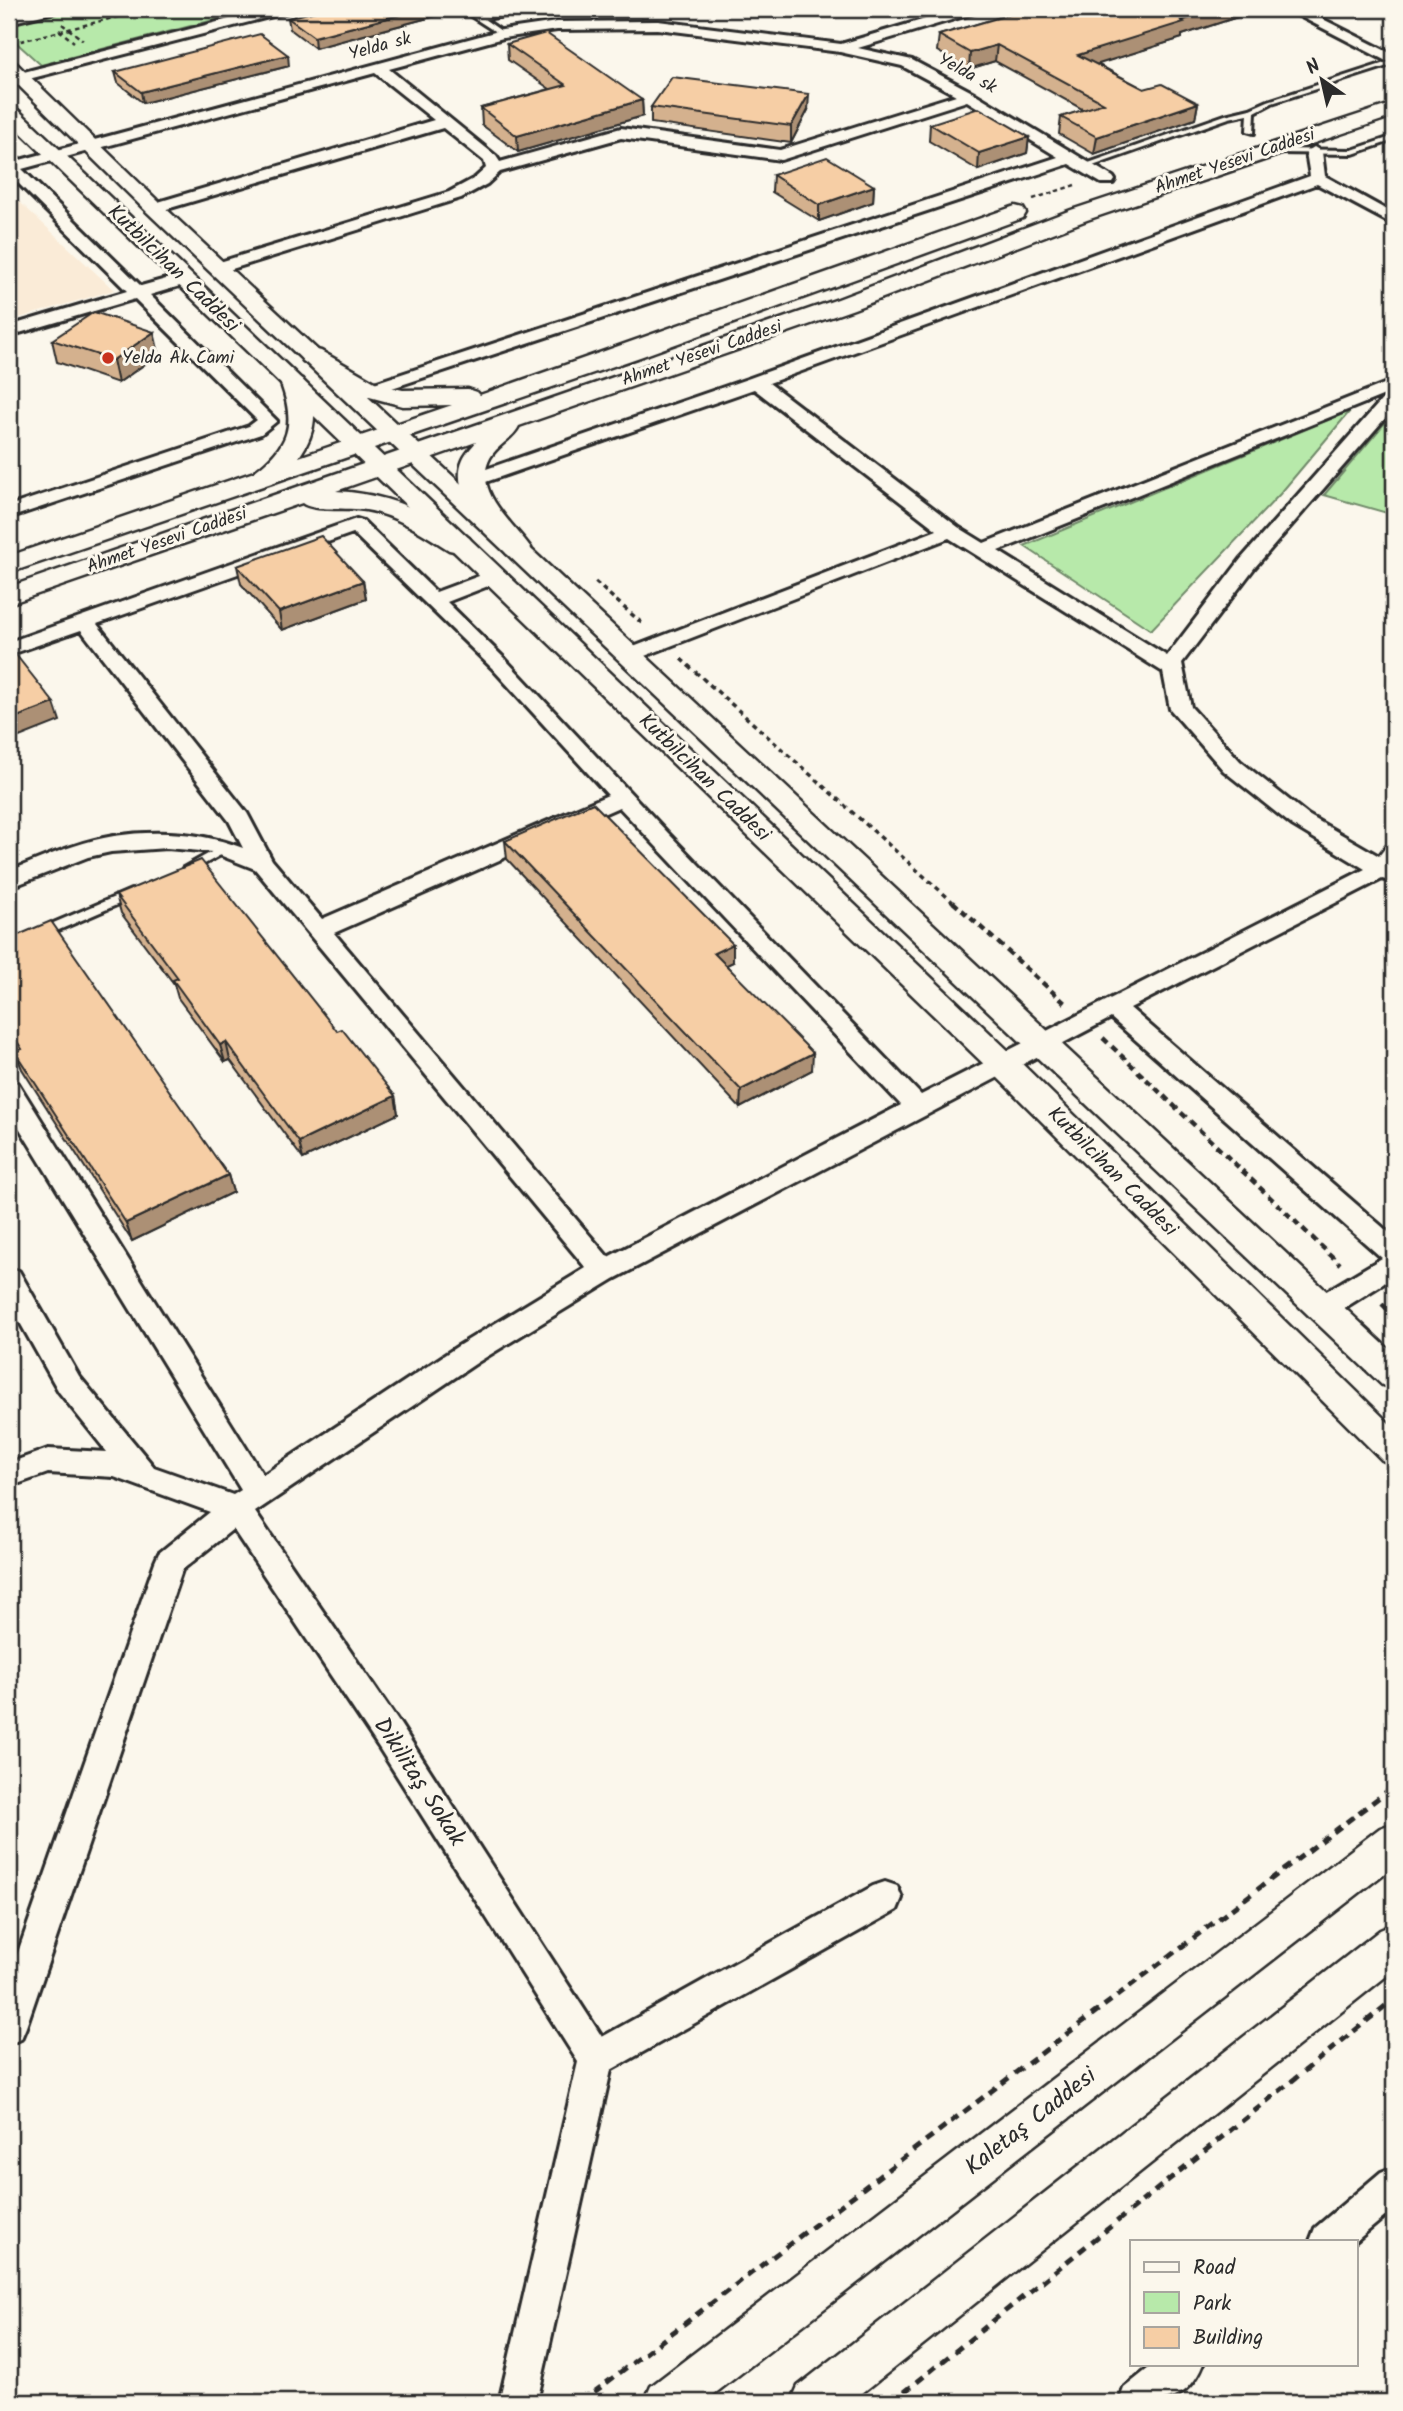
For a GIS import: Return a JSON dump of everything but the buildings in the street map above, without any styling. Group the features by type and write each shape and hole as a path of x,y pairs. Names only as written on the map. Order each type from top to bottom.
{"main road":[{"name":"Ahmet Yesevi Caddesi","path":"1079,171 1107,180 1251,121 1394,83"},
{"name":"Ahmet Yesevi Caddesi","path":"9,596 846,304 1079,215 1394,109"},
{"name":"Ahmet Yesevi Caddesi","path":"9,565 631,352 1042,203"},
{"path":"312,356 371,390 403,398 470,397 631,352"},
{"path":"259,481 279,467 294,445 302,411 293,384"},
{"path":"517,548 478,495 473,480 473,460 481,449 518,419"},
{"path":"257,509 316,500 364,501 414,516 459,544"}],"street":[{"path":"15,71 94,58 283,9"},
{"path":"624,24 632,9"},
{"path":"840,48 972,9"},
{"path":"1293,9 1394,61"},
{"path":"9,19 43,10"},
{"name":"Yelda sk","path":"10,168 502,34 557,26 624,24 658,25 840,48 907,63 969,96 1079,171"},
{"path":"378,68 491,159 494,169"},
{"name":"Kutbilcihan Caddesi","path":"15,71 154,208 1394,1375"},
{"path":"219,268 456,195 481,181 494,169 621,133 781,155 969,96"},
{"name":"Kutbilcihan Caddesi","path":"9,111 1003,1065 1394,1450"},
{"path":"154,208 445,122"},
{"path":"1314,152 1318,178"},
{"path":"9,512 256,430 268,421 10,168"},
{"path":"371,390 1079,171"},
{"path":"473,480 756,382 1318,178 1394,220"},
{"path":"9,331 184,279"},
{"path":"756,382 951,531 1173,669"},
{"path":"984,550 1394,385"},
{"path":"1390,866 1300,820 1232,766 1181,709 1172,663 1248,563 1394,397"},
{"path":"9,649 356,525 499,664 919,1108"},
{"path":"630,655 951,531"},
{"path":"433,600 494,577"},
{"path":"85,622 239,818 262,864 604,1271"},
{"path":"318,930 622,796"},
{"path":"9,880 82,851 111,844 167,841 215,845 262,864"},
{"path":"9,2027 170,1562 247,1502 468,1354 604,1271 1113,1006 1390,866"},
{"path":"1113,1006 1394,1252"},
{"path":"9,1090 247,1502"},
{"path":"1323,1307 1394,1264"},
{"path":"9,1279 68,1384 144,1476"},
{"path":"9,1475 48,1461 114,1465 144,1476 247,1502"},
{"name":"Dikilitaş Sokak","path":"247,1502 389,1735 596,2059"},
{"name":"Kaletaş Caddesi","path":"667,2402 1394,1842"},
{"path":"518,2402 596,2059 885,1898"},
{"path":"814,2402 1394,1944"},
{"path":"1329,2240 1394,2185"},
{"path":"1138,2402 1182,2366"}],"lane":[{"path":"463,9 502,34"},
{"path":"478,19 551,9"},
{"path":"1079,171 1227,116 1251,121 1270,102 1394,61"},
{"path":"1269,150 1353,152 1394,138"},
{"path":"181,872 224,849"},
{"path":"34,936 145,888"}],"path":[{"path":"9,44 149,9"},
{"path":"43,10 60,31 94,58"},
{"path":"585,574 1084,1021 1394,1315"},
{"path":"581,2402 1394,1786"},
{"path":"892,2402 1394,1999"}],"shaded area":[{"path":"9,192 114,290 9,321"}],"green space":[{"path":"68,9 256,9 41,65 9,36 9,23"},
{"path":"1350,411 1280,494 1151,630 1024,546"},
{"path":"1394,412 1394,515 1324,495"}],"place":[{"name":"Yelda Ak Cami","path":"108,358"}]}
